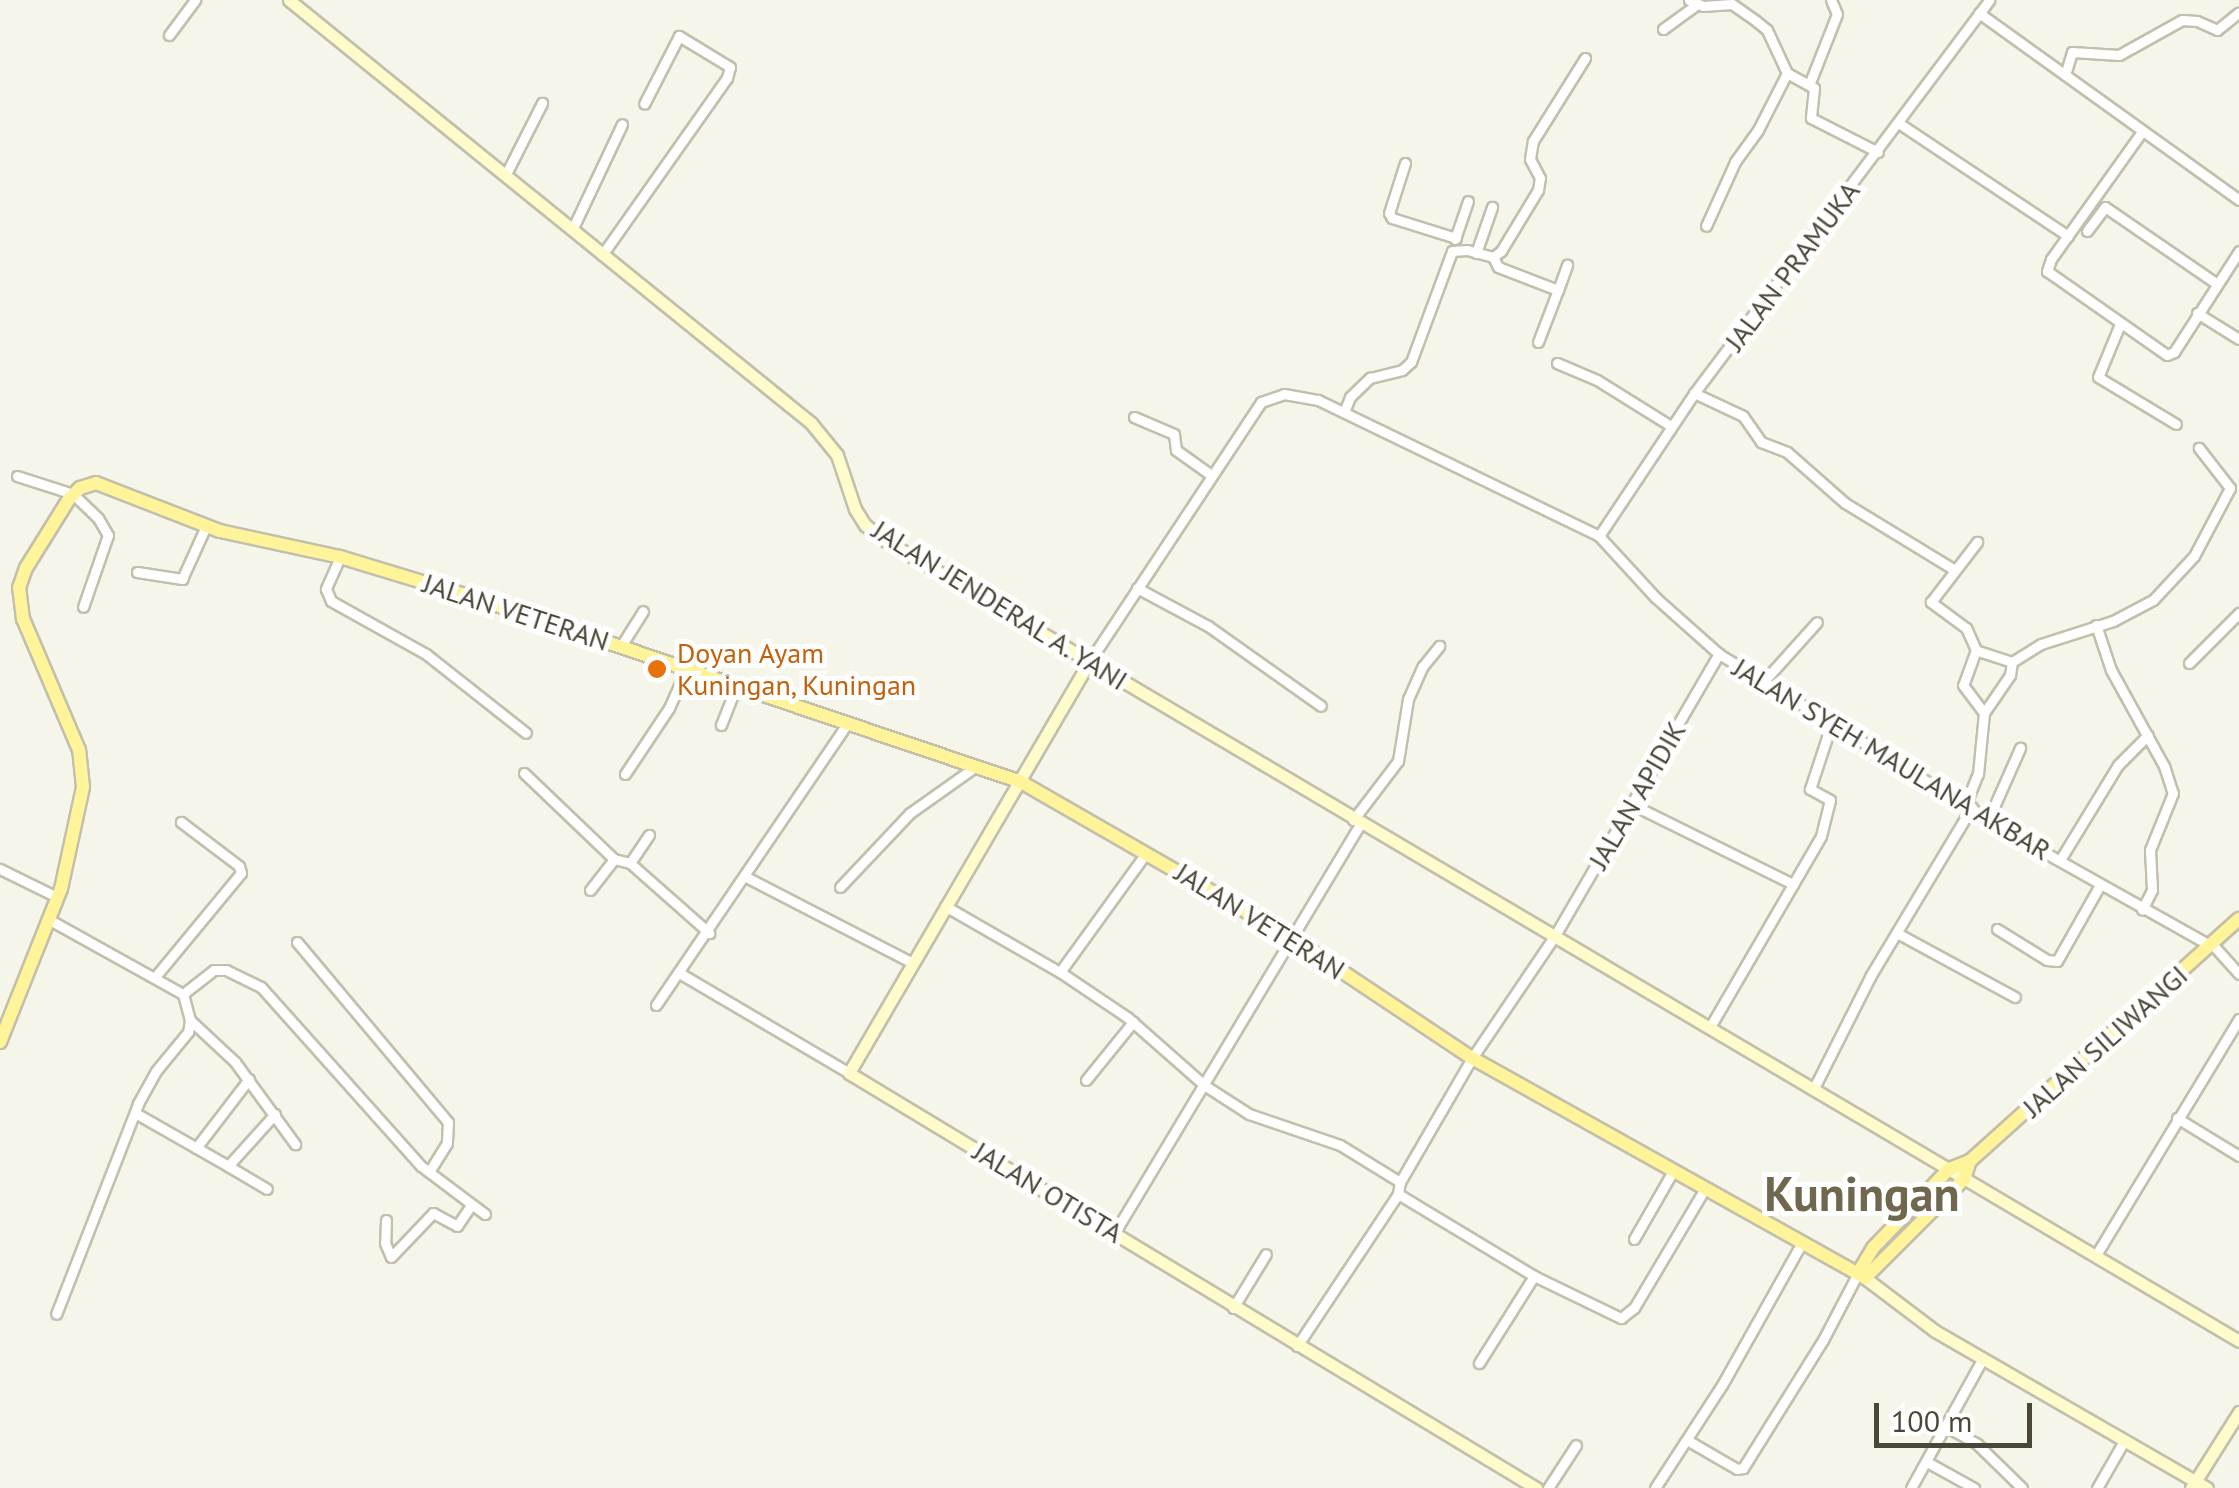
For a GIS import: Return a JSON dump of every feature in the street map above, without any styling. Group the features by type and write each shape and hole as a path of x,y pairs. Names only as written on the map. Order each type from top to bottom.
{"main road":[{"name":"JALAN JENDERAL A. YANI","path":"288,0 825,437 865,524 1356,822 2239,1341"},
{"name":"JALAN VETERAN","path":"71,497 96,483 110,485 206,526 340,557 621,646 1021,782 1292,938 1472,1058 1861,1275"},
{"path":"0,1042 57,897 82,806 79,750 23,619 19,588 55,518 71,497"},
{"path":"849,1073 1089,662"},
{"name":"JALAN SILIWANGI","path":"1861,1275 1872,1248 1949,1170 1970,1160 2234,924"},
{"name":"JALAN OTISTA","path":"849,1073 1536,1488"},
{"name":"JALAN SILIWANGI","path":"1861,1275 1964,1178 1970,1160"},
{"path":"1861,1275 1935,1332 2198,1486 2239,1412"}],"street":[{"path":"169,35 194,0"},
{"path":"1809,85 1837,14 1831,0"},
{"name":"JALAN PRAMUKA","path":"1600,536 1670,426 1900,124 1989,0"},
{"path":"1663,29 1692,2 1733,2 1767,30 1788,73 1814,88 1811,118 1878,152"},
{"path":"2065,76 2072,52 2119,56 2182,20 2197,20 2217,30 2239,12"},
{"path":"1980,13 2239,200"},
{"path":"602,255 727,78 730,67 687,36 679,36 644,104"},
{"path":"1493,257 1537,192 1540,178 1530,153 1534,141 1585,58"},
{"path":"1706,226 1736,162 1788,73"},
{"path":"505,176 542,103"},
{"path":"572,230 622,124"},
{"path":"1900,124 2068,236"},
{"path":"2142,133 2068,236 2048,271 2167,355 2174,352 2239,251"},
{"path":"1405,163 1390,216 1456,238"},
{"path":"1344,412 1350,397 1370,378 1402,370 1411,362 1468,201"},
{"path":"1476,252 1492,207"},
{"path":"2088,231 2104,207 2217,284"},
{"path":"1452,251 1493,257 1498,267 1558,290"},
{"path":"1538,342 1567,264"},
{"path":"2198,313 2239,339"},
{"path":"2120,324 2098,377 2176,424"},
{"path":"1558,364 1598,380 1670,426"},
{"path":"1694,393 1742,416 1761,442 1786,452 1845,503 1954,570"},
{"path":"1089,662 1264,398 1284,394 1318,400 1600,536"},
{"path":"1134,416 1174,434 1176,450 1211,475"},
{"path":"1813,1090 1969,805 1978,774 1984,713 2010,675 2012,662 2041,644 2153,600 2194,556 2218,517 2230,488 2199,448"},
{"path":"17,476 71,497 98,518 108,535 83,607"},
{"path":"138,572 182,579 206,526"},
{"name":"JALAN SYEH MAULANA AKBAR","path":"1600,536 1656,598 1720,654 2142,910 2212,945"},
{"path":"1976,542 1930,602 1966,628 1976,650 1963,685 1984,713"},
{"path":"340,557 326,589 331,601 426,654 526,733"},
{"path":"1137,588 1220,633 1321,706"},
{"path":"621,646 643,611"},
{"path":"2190,662 2239,613"},
{"path":"1764,681 1817,622"},
{"path":"2090,627 2172,793 2150,850 2152,890 2142,910"},
{"path":"1114,1232 1292,938 1356,822 1398,761 1408,699 1423,666 1439,646"},
{"path":"1976,650 2012,662"},
{"name":"JALAN APIDIK","path":"1400,1182 1472,1058 1554,936 1720,654"},
{"path":"625,774 669,708 686,670"},
{"path":"721,725 736,687"},
{"path":"1710,1027 1793,884 1829,813 1830,800 1810,790 1832,722"},
{"path":"656,1005 682,974 848,723"},
{"path":"2060,860 2130,749 2146,737"},
{"path":"1988,818 2020,748"},
{"path":"840,887 910,813 977,766"},
{"path":"524,773 614,859 630,864 709,933"},
{"path":"1631,804 1793,884"},
{"path":"154,976 241,873 239,866 181,822"},
{"path":"630,864 649,834"},
{"path":"1060,972 1146,852"},
{"path":"590,890 614,859"},
{"path":"0,869 57,897"},
{"path":"746,877 911,962"},
{"path":"1997,929 2047,960 2057,961 2100,884"},
{"path":"945,906 1060,972 1133,1022 1204,1085 1266,1123 1297,1127 1340,1145 1400,1182 1398,1194 1297,1346"},
{"path":"48,918 183,994 190,1020 182,1042 156,1071 56,1314"},
{"path":"1897,932 2015,997"},
{"path":"297,942 448,1122 447,1143 429,1172"},
{"path":"2212,945 2239,974"},
{"path":"183,994 214,970 226,970 260,986 429,1172 485,1214"},
{"path":"682,974 849,1073"},
{"path":"2096,1255 2239,1019"},
{"path":"190,1020 249,1079 295,1144"},
{"path":"1086,1080 1133,1022"},
{"path":"196,1148 249,1079"},
{"path":"137,1114 267,1189"},
{"path":"228,1166 275,1114"},
{"path":"2178,1118 2239,1156"},
{"path":"1634,1238 1672,1172"},
{"path":"1398,1194 1534,1276 1610,1314 1627,1315 1704,1190"},
{"path":"386,1220 385,1243 391,1257 433,1213 457,1226 471,1205"},
{"path":"1655,1488 1688,1440 1801,1244"},
{"path":"1233,1308 1266,1254"},
{"path":"1688,1440 1737,1469 1743,1468 1861,1275"},
{"path":"1479,1363 1534,1276"},
{"path":"1911,1488 1982,1360"},
{"path":"1945,1426 1977,1444 2022,1488"},
{"path":"2097,1488 2124,1441"},
{"path":"1548,1488 1576,1445"},
{"path":"1926,1462 1974,1488"}],"place":[{"name":"Doyan Ayam Kuningan, Kuningan","path":"657,669"}],"district":[{"name":"Kuningan","path":"1862,1194"}]}
